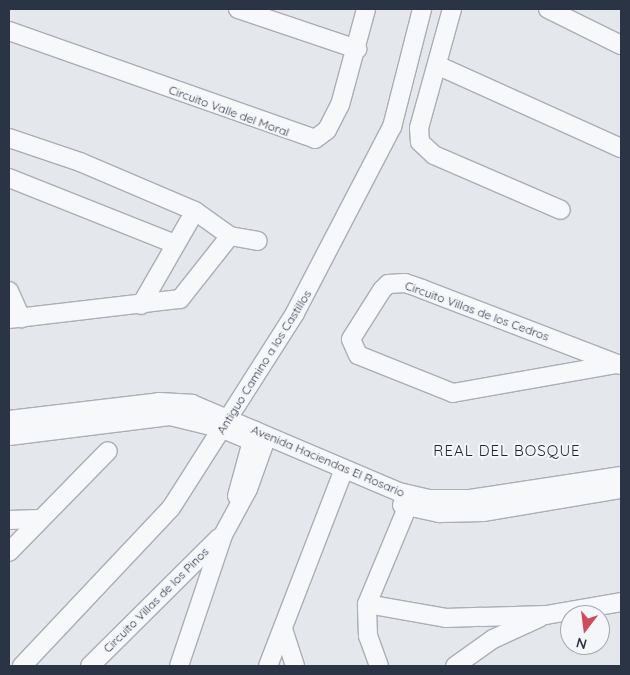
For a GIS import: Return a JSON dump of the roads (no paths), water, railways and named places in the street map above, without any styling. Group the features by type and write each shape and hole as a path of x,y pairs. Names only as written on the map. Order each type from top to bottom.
{"street":[{"path":"238,9 357,50"},
{"name":"Circuito Valle del Moral","path":"9,31 309,139 323,136 334,118 357,50 366,9"},
{"name":"Antiguo Camino a los Castillos","path":"22,666 160,520 226,423 333,248 392,127 422,9"},
{"path":"452,9 439,66 419,128 426,148 561,210"},
{"path":"548,9 621,45"},
{"path":"439,66 621,148"},
{"path":"9,138 80,162 195,211 230,236 258,241"},
{"path":"9,178 175,244"},
{"path":"141,305 195,211"},
{"path":"9,290 15,318 141,305 185,295 230,236"},
{"name":"Circuito Villas de los Cedros","path":"406,283 619,364 453,394 358,355 351,339 382,290 388,284 406,283"},
{"name":"Avenida Haciendas El Rosario","path":"9,436 192,404 226,423 259,438 404,500 440,513 483,512 621,489"},
{"name":"Avenida Haciendas El Rosario","path":"9,420 152,410"},
{"name":"Circuito Villas de los Pinos","path":"179,666 223,535 237,504 248,488 259,438"},
{"path":"9,552 39,519 108,451"},
{"path":"268,666 318,531 317,514 337,472"},
{"name":"Avenida Haciendas El Rosario","path":"404,500 470,499 621,476"},
{"path":"379,666 368,636 367,604 386,558 404,500"},
{"path":"9,520 39,519"},
{"name":"Circuito Villas de los Pinos","path":"90,666 223,535"},
{"path":"367,604 446,618 546,615 621,602"},
{"path":"455,666 493,639 546,615"},
{"path":"283,629 295,666"}],"district":[{"name":"REAL DEL BOSQUE","path":"507,451"}]}
